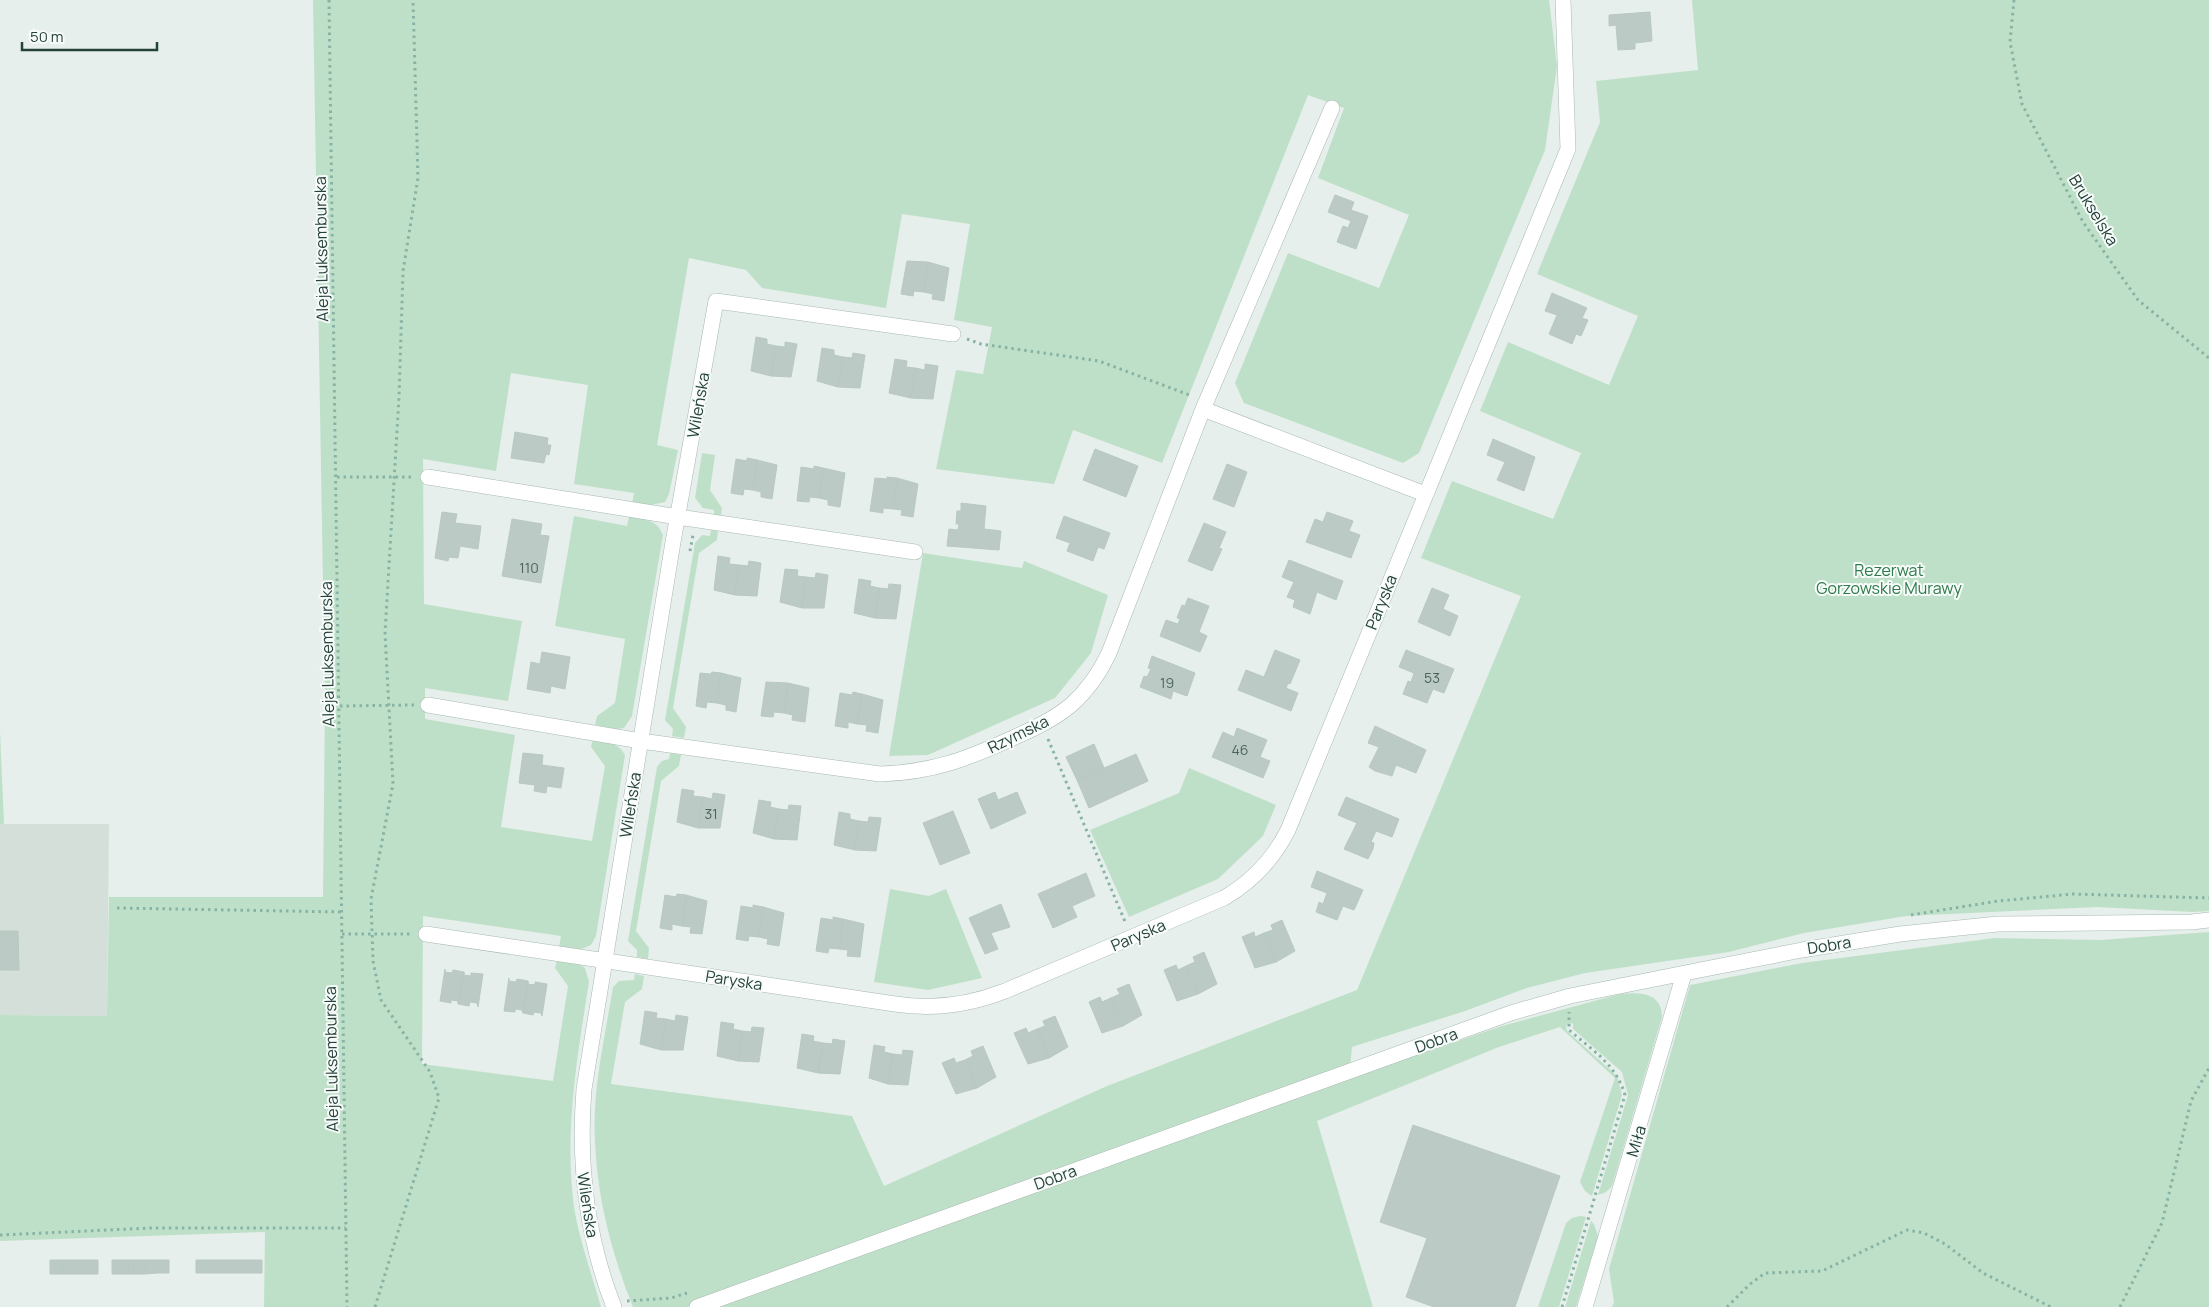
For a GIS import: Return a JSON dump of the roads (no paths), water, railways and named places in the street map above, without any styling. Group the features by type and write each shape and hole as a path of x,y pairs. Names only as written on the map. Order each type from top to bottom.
{"street":[{"name":"Paryska","path":"426,934 896,1004 933,1007 952,1006 988,998 1224,898 1238,890 1263,868 1281,844 1568,149 1563,0"},
{"name":"Rzymska","path":"428,705 641,741 869,773 897,773 949,765 1042,724 1071,704 1084,692 1102,667 1116,638 1205,405 1332,108"},
{"name":"Wileńska","path":"620,1304 604,1279 589,1224 581,1161 584,1089 678,517 716,301 954,334"},
{"path":"1205,405 1425,494"},
{"path":"428,476 678,517 915,552"},
{"name":"Dobra","path":"697,1307 1510,1013 1570,996 1802,950 1949,928 1998,924 2192,922 2209,920"},
{"name":"Miła","path":"1585,1307 1684,974"}],"park label":[{"name":"Rezerwat Gorzowskie Murawy","path":"1889,579"}]}
